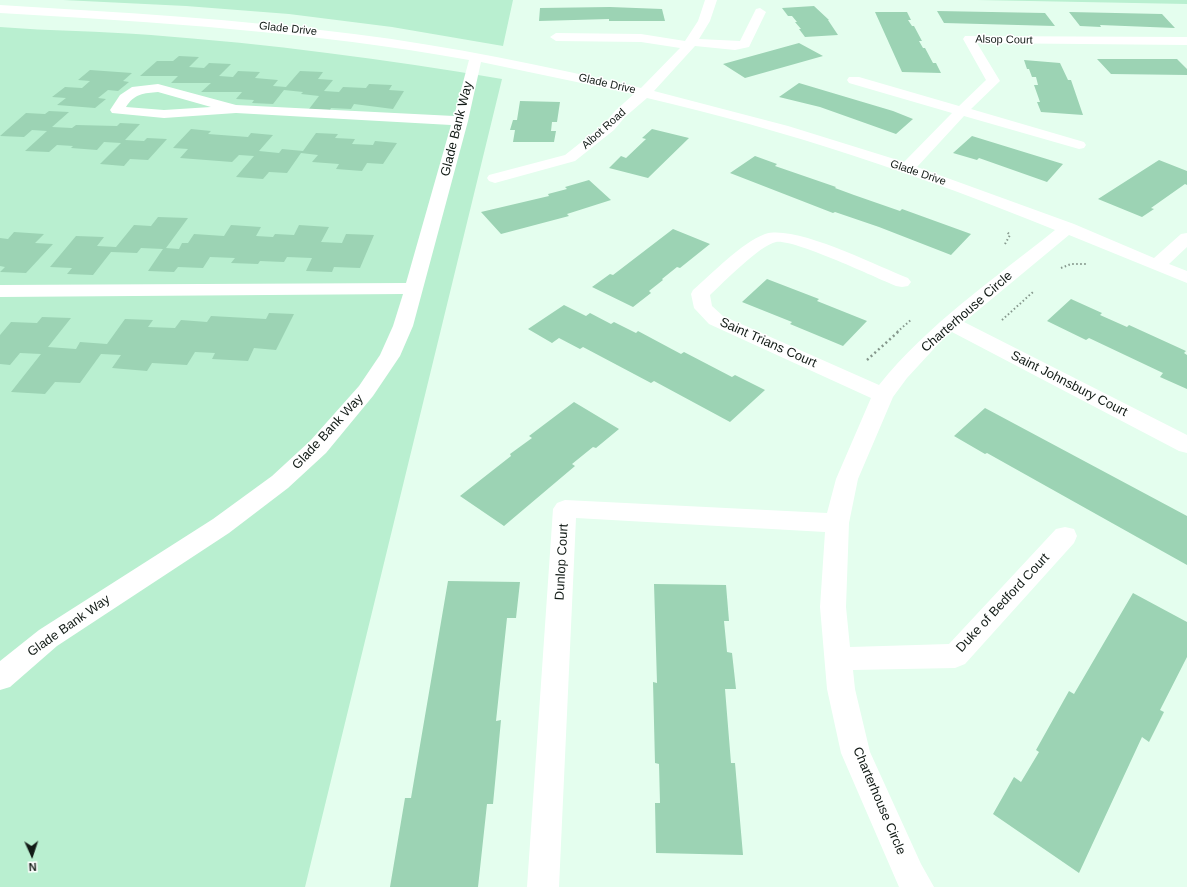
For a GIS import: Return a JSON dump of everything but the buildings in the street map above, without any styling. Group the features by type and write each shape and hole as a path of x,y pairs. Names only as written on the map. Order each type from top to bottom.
{"street":[{"path":"0,9 14,0"},
{"name":"Albot Road","path":"495,178 570,158 609,127 620,114 645,92 690,44 704,21 711,0"},
{"name":"Glade Drive","path":"0,9 258,26 403,44 477,57 645,92 742,118 907,168 1068,228 1187,278"},
{"path":"556,37 641,38 690,44 735,46 745,44 760,12"},
{"name":"Alsop Court","path":"907,168 963,110 994,81 969,39 1187,41"},
{"name":"Glade Bank Way","path":"0,678 48,638 221,526 280,482 312,452 366,391 390,356 403,326 461,121 472,69 477,57"},
{"path":"854,80 963,110 1079,145"},
{"path":"236,109 158,88 138,90 125,98 117,110 164,114 236,109 461,121"},
{"name":"Charterhouse Circle","path":"918,887 910,875 856,753 840,689 833,607 837,523 847,479 883,395 904,368 950,323 1068,228"},
{"name":"Saint Trians Court","path":"883,395 849,378 716,320 703,308 700,294 750,251 770,238 799,240 902,282"},
{"path":"1157,265 1187,238"},
{"path":"0,291 414,288"},
{"path":"0,304 35,291"},
{"name":"Saint Johnsbury Court","path":"950,323 1187,445"},
{"name":"Dunlop Court","path":"543,887 565,509 837,523"},
{"name":"Duke of Bedford Court","path":"838,659 955,656 1065,536"}],"path":[{"path":"1004,246 1010,235 1005,230"},
{"path":"1057,270 1071,264 1089,264"},
{"path":"981,339 1034,291"},
{"path":"849,378 886,342 914,318"}],"green space":[{"path":"63,0 513,0 503,46 392,27 289,14 186,6"},
{"path":"977,0 1187,0 1187,4"},
{"path":"0,27 132,34 239,43 415,65 502,79 305,887 0,887"}]}
